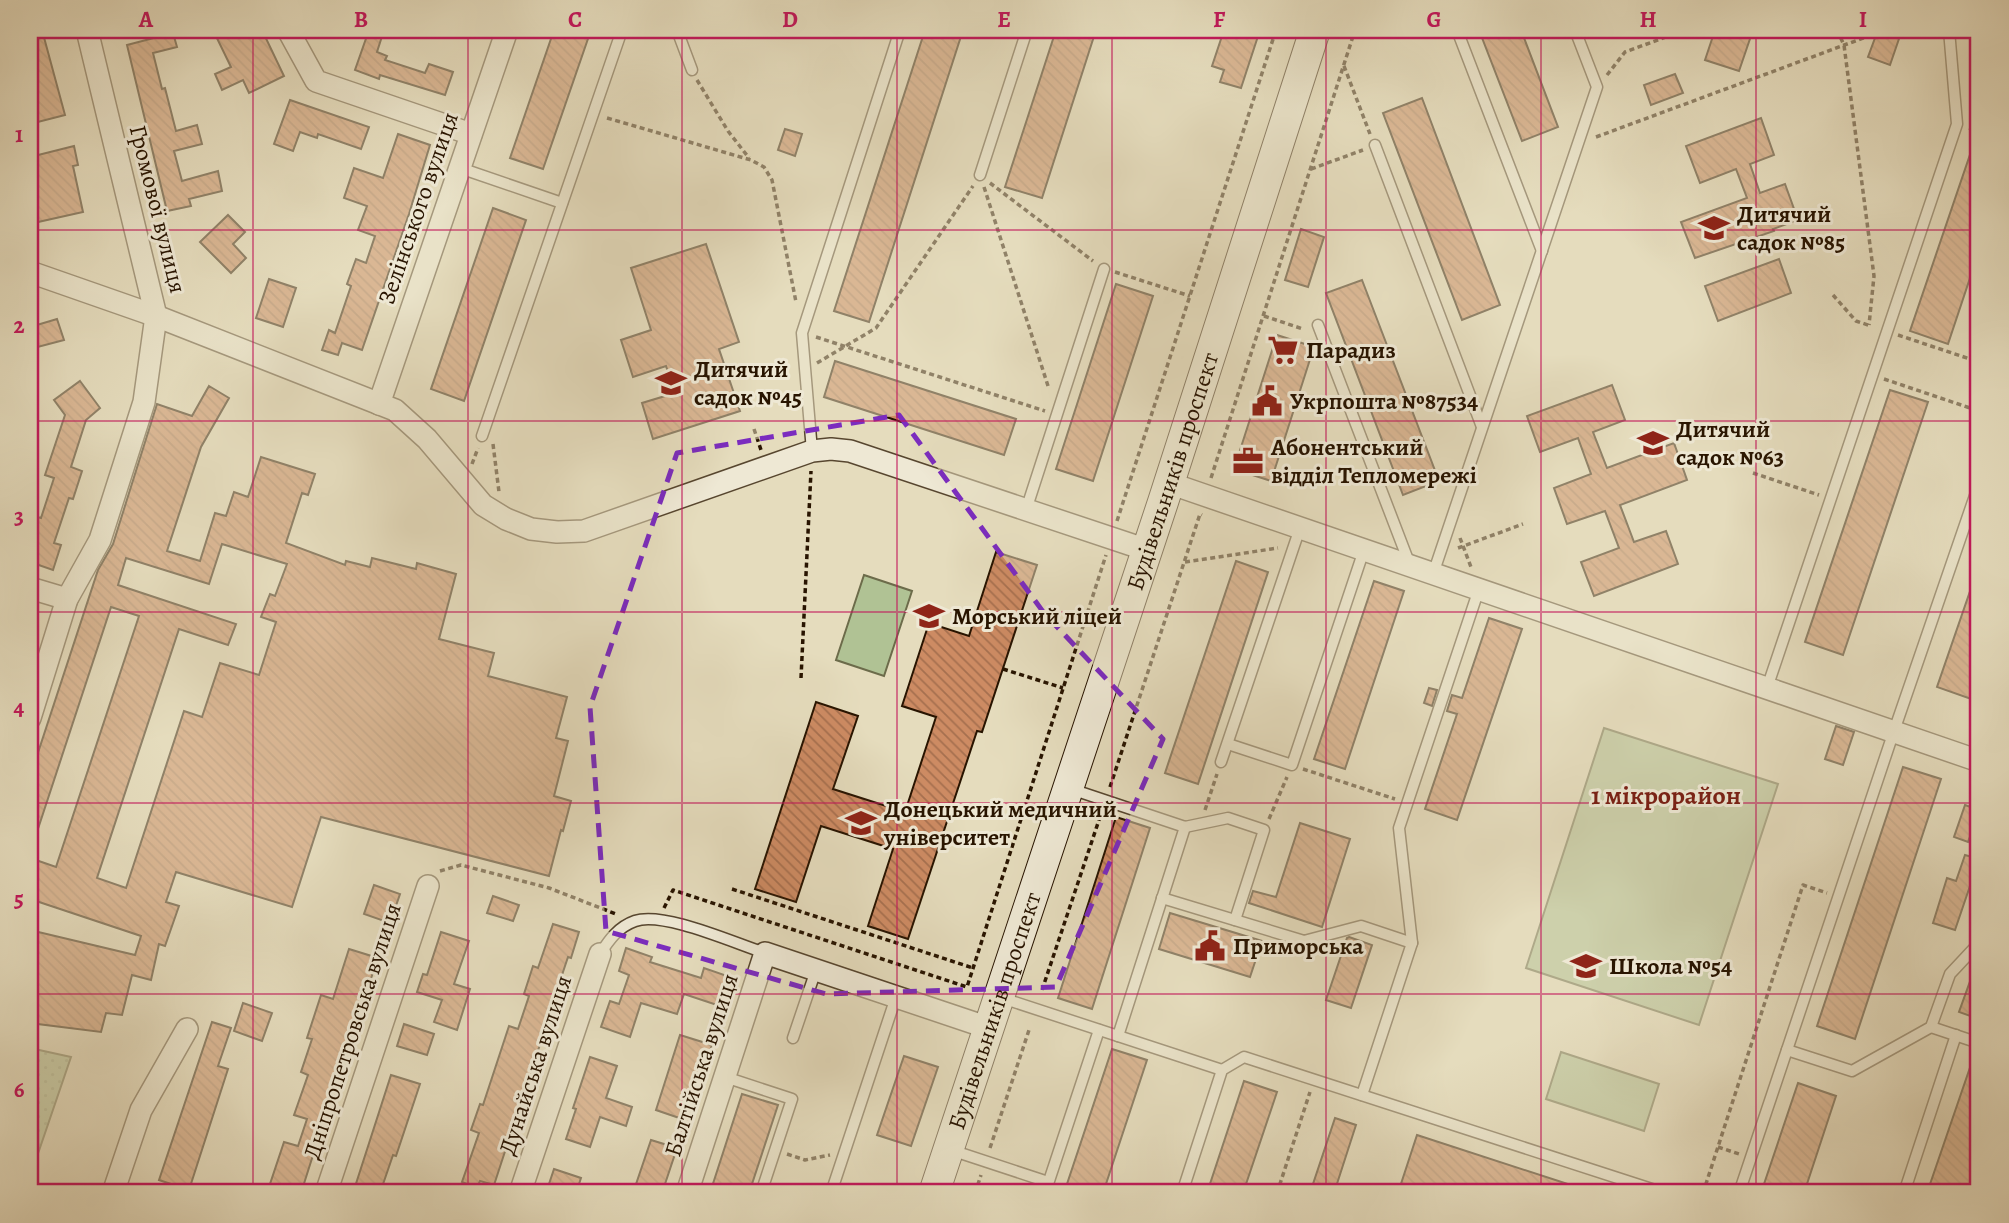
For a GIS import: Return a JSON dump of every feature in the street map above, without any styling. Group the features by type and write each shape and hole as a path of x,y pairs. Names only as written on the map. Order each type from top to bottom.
{"main road":[{"name":"Будівельників проспект","path":"934,1193 1147,551 1315,30"}],"street":[{"name":"Громової вулиця","path":"30,718 68,599 100,540 144,402 156,316 88,30"},
{"path":"288,30 316,81 471,134"},
{"name":"Зелінського вулиця","path":"379,404 507,30"},
{"path":"30,272 156,316 395,410 412,423 484,505 506,519 531,529 584,531 812,452 831,449 850,451 1147,551"},
{"path":"1169,483 1296,537 1364,550 1410,566 1436,564 1479,589 1979,761"},
{"path":"30,588 68,599"},
{"name":"Дніпропетровська вулиця","path":"326,1193 428,886"},
{"path":"765,953 989,1028"},
{"name":"Балтійська вулиця","path":"687,1193 765,953"},
{"name":"Дунайська вулиця","path":"520,1193 600,954"},
{"path":"113,1193 141,1110 187,1029"}],"lane":[{"path":"487,437 562,203 622,30"},
{"path":"677,30 692,70"},
{"path":"812,452 802,333 900,30"},
{"path":"980,176 1027,30"},
{"path":"1457,30 1542,251"},
{"path":"1436,564 1597,87 1575,30"},
{"path":"1767,688 1957,124 1950,30"},
{"path":"1375,145 1482,427"},
{"path":"460,168 562,203"},
{"path":"1026,510 1104,269"},
{"path":"1320,330 1410,566"},
{"path":"1739,1193 1979,484"},
{"path":"1221,762 1296,537"},
{"path":"1228,744 1292,765 1364,550"},
{"path":"1362,1095 1412,943 1399,828 1479,589"},
{"path":"1068,788 1185,827 1228,818 1264,830 1235,920"},
{"path":"1118,1036 1185,827"},
{"path":"1162,898 1304,941 1361,926 1412,943"},
{"path":"600,954 614,934 634,921 659,918 765,953"},
{"path":"1787,1049 1852,1071 1931,1027 1950,974 1979,943"},
{"path":"793,1038 816,970"},
{"path":"831,1193 896,997"},
{"path":"999,997 1222,1070"},
{"path":"1931,1027 1979,1043"},
{"path":"949,1149 986,1161 1046,1188 1098,1030"},
{"path":"1904,1193 1956,1035"},
{"path":"1182,1193 1222,1070 1244,1057 1664,1193"},
{"path":"725,1077 792,1099 761,1193"}],"path":[{"path":"659,918 673,890 967,987 1276,30"},
{"path":"1210,483 1355,30"},
{"path":"1597,87 1625,52 1685,30"},
{"path":"1837,30 1844,45 1874,276 1869,325"},
{"path":"1578,144 1866,37"},
{"path":"1310,170 1375,145 1344,64"},
{"path":"692,70 715,111 751,160"},
{"path":"593,114 751,160 764,167 772,180 802,333 1057,415"},
{"path":"980,176 1104,269 1190,296"},
{"path":"805,370 876,328 980,176"},
{"path":"980,176 1057,415"},
{"path":"1833,296 1856,321 1979,362"},
{"path":"1263,316 1320,330"},
{"path":"1872,375 1979,411"},
{"path":"487,437 500,499"},
{"path":"801,678 812,452"},
{"path":"1753,473 1831,499"},
{"path":"1042,990 1200,514"},
{"path":"1452,516 1479,589"},
{"path":"1436,564 1463,546 1524,524"},
{"path":"1184,562 1296,537"},
{"path":"1003,669 1063,688"},
{"path":"1201,824 1221,762"},
{"path":"1264,830 1292,765 1407,803"},
{"path":"428,886 442,869 461,865 549,888 634,921"},
{"path":"1703,1193 1803,885 1839,897"},
{"path":"732,889 973,968"},
{"path":"975,1193 1030,1027"},
{"path":"1277,1193 1314,1080"},
{"path":"1718,1147 1751,1158"},
{"path":"775,1150 805,1160 845,1152"}],"highlighted area":[{"path":"899,415 1044,613 1163,739 1056,987 826,994 606,931 590,707 677,453"}],"green space":[{"path":"864,575 912,591 884,676 836,660"},
{"path":"1604,728 1778,784 1699,1025 1526,968"},
{"path":"30,1048 71,1057 30,1177"},
{"path":"1561,1052 1659,1084 1644,1131 1546,1099"}],"building":[{"path":"30,30 42,30 65,115 30,124"},
{"path":"213,30 262,30 284,76 249,93 243,80 222,90 215,74 231,67"},
{"path":"369,30 384,30 377,52 387,56 385,60 425,73 429,64 453,72 445,95 380,75 379,79 355,70"},
{"path":"554,30 591,30 543,169 510,158"},
{"path":"925,30 963,30 869,322 834,311"},
{"path":"1056,30 1096,30 1042,198 1005,187"},
{"path":"1224,30 1260,30 1241,88 1220,82 1224,70 1212,66"},
{"path":"1479,30 1521,30 1558,127 1522,141"},
{"path":"1715,30 1753,30 1739,71 1705,60"},
{"path":"1878,30 1902,30 1890,65 1868,57"},
{"path":"173,33 177,47 153,53 162,89 165,88 176,131 197,125 202,144 174,151 182,181 218,171 222,191 189,199 191,206 167,211 127,45"},
{"path":"1675,74 1683,93 1651,105 1644,85"},
{"path":"1422,98 1500,305 1462,320 1383,113"},
{"path":"290,100 369,127 361,149 318,134 317,138 300,132 293,151 274,144"},
{"path":"1761,118 1774,155 1750,164 1760,193 1785,184 1798,220 1695,258 1681,222 1747,198 1736,169 1700,183 1686,146"},
{"path":"785,129 802,134 795,156 778,150"},
{"path":"398,134 430,145 362,350 342,343 338,355 322,350 329,330 335,333 351,286 347,284 356,259 366,263 375,236 358,230 367,206 344,198 354,168 383,178"},
{"path":"1977,134 1979,251 1948,344 1910,331"},
{"path":"74,146 78,165 73,166 83,212 38,222 32,198 37,196 30,157"},
{"path":"493,208 526,220 464,401 431,389"},
{"path":"228,215 245,232 233,244 246,258 231,273 200,242"},
{"path":"1301,229 1324,237 1308,287 1285,280"},
{"path":"706,244 739,342 719,349 740,411 653,439 642,403 675,393 666,366 633,377 621,340 651,330 631,268"},
{"path":"1779,259 1791,293 1718,321 1705,286"},
{"path":"269,279 296,288 283,327 256,318"},
{"path":"1362,280 1439,481 1403,495 1326,293"},
{"path":"1116,284 1153,296 1093,481 1056,469"},
{"path":"57,319 64,340 30,349 30,327"},
{"path":"1277,335 1314,347 1271,481 1234,469"},
{"path":"835,361 1016,419 1004,455 824,397"},
{"path":"80,381 100,408 86,420 71,467 82,471 73,499 69,498 54,543 61,545 53,570 30,562 30,515 41,518 54,478 45,475 65,415 54,400"},
{"path":"1612,385 1625,420 1593,432 1607,468 1674,443 1687,480 1620,505 1634,542 1666,531 1678,564 1594,596 1581,562 1619,548 1605,511 1567,524 1554,488 1591,474 1578,438 1540,452 1527,416"},
{"path":"209,386 229,398 201,447 167,551 200,561 215,513 226,516 234,492 248,497 261,457 315,474 308,495 302,493 286,543 345,565 346,561 370,567 372,558 416,569 417,563 456,574 439,639 494,653 488,676 567,697 556,738 568,741 554,796 571,801 563,831 561,830 549,876 321,817 292,907 176,872 166,902 179,906 165,946 159,944 151,980 132,975 122,1015 106,1013 101,1032 30,1023 30,930 135,955 141,936 30,899 30,858 56,867 139,616 111,607 33,844 30,844 30,777 98,570 113,544 157,404 192,416","holes":["222,544 287,564 275,596 270,594 261,617 276,622 259,675 220,663 202,717 184,711 126,888 97,878 179,629 228,645 236,624 118,585 126,558 209,584"]},
{"path":"1890,390 1928,402 1843,655 1805,642"},
{"path":"996,552 1037,565 982,732 977,731 908,939 868,926 893,849 821,826 796,902 755,889 816,702 858,716 833,789 905,812 936,717 902,706 929,623 969,636"},
{"path":"1236,561 1268,572 1198,784 1165,773"},
{"path":"1977,571 1979,686 1974,700 1937,687"},
{"path":"1374,581 1404,591 1345,769 1314,759"},
{"path":"1489,618 1522,629 1457,820 1425,809 1457,714 1447,711 1452,695 1462,698"},
{"path":"1429,688 1437,690 1432,706 1424,703"},
{"path":"1836,726 1854,732 1843,765 1825,759"},
{"path":"1903,767 1941,779 1855,1039 1817,1026"},
{"path":"1965,805 1979,810 1968,842 1954,837"},
{"path":"1116,817 1150,828 1092,1009 1058,998"},
{"path":"1300,823 1350,839 1322,927 1249,903 1253,891 1276,897"},
{"path":"1965,855 1979,859 1979,889 1970,886 1955,930 1933,923 1947,878 1956,881"},
{"path":"374,885 400,894 390,923 364,914"},
{"path":"493,896 519,905 513,921 487,913"},
{"path":"1170,913 1262,941 1250,977 1159,949"},
{"path":"553,924 579,932 571,958 568,957 494,1185 480,1181 477,1188 462,1182 479,1133 471,1130 480,1104 483,1105 509,1026 518,1029 529,996 524,994 533,966 538,968"},
{"path":"441,932 469,941 454,984 470,989 457,1030 434,1022 442,1000 417,992 423,974 427,975"},
{"path":"1349,937 1372,945 1351,1008 1326,1000"},
{"path":"626,948 652,957 650,962 701,978 704,968 733,978 723,1007 684,994 677,1014 641,1003 630,1037 601,1027 610,1001 619,1004 629,975 619,971"},
{"path":"349,949 378,958 312,1151 314,1152 301,1193 267,1193 284,1142 298,1146 307,1119 294,1115 308,1075 301,1072 312,1039 307,1038 321,995 333,999"},
{"path":"1979,962 1979,1019 1959,1012"},
{"path":"243,1003 272,1013 262,1041 234,1031"},
{"path":"212,1022 231,1028 218,1066 228,1069 189,1190 159,1180"},
{"path":"404,1024 434,1034 427,1055 397,1046"},
{"path":"680,1035 712,1045 685,1120 656,1110"},
{"path":"1112,1049 1147,1060 1103,1193 1064,1193"},
{"path":"1976,1050 1979,1051 1979,1161 1968,1193 1927,1193"},
{"path":"904,1056 938,1067 911,1146 877,1135"},
{"path":"590,1057 617,1066 606,1098 632,1107 626,1126 600,1117 590,1147 566,1139"},
{"path":"391,1075 420,1084 396,1156 393,1155 380,1193 353,1193"},
{"path":"1244,1081 1277,1092 1243,1193 1207,1193"},
{"path":"1798,1083 1836,1096 1804,1193 1761,1193"},
{"path":"742,1094 778,1105 749,1193 710,1193"},
{"path":"1335,1118 1356,1125 1334,1193 1310,1193"},
{"path":"1417,1135 1586,1190 1585,1193 1398,1193"},
{"path":"651,1140 677,1148 662,1193 633,1193"},
{"path":"554,1169 581,1178 576,1193 546,1193"}],"place":[{"name":"Дитячий садок №85","path":"1714,228"},
{"name":"Парадиз","path":"1283,350"},
{"name":"Дитячий садок №45","path":"671,383"},
{"name":"Укрпошта №87534","path":"1267,401"},
{"name":"Дитячий садок №63","path":"1653,443"},
{"name":"Абонентський відділ Тепломережі","path":"1248,461"},
{"name":"Морський ліцей","path":"929,616"},
{"name":"Донецький медичний університет","path":"861,823"},
{"name":"Приморська","path":"1210,946"},
{"name":"Школа №54","path":"1586,966"}],"district":[{"name":"1 мікрорайон","path":"1666,795"}]}
